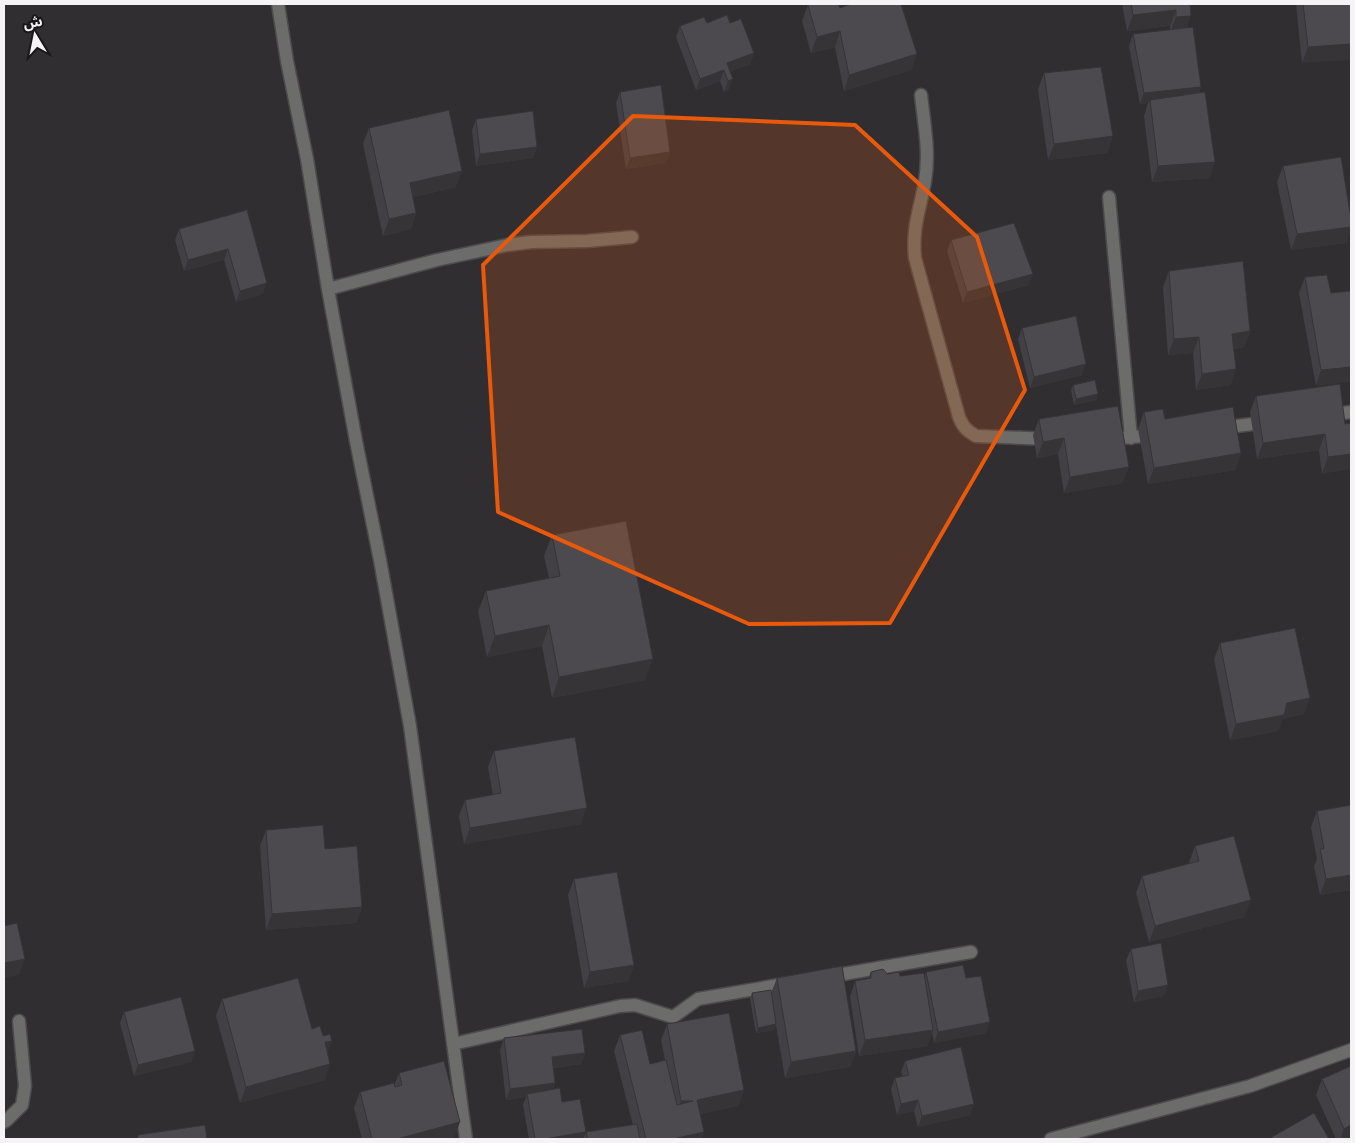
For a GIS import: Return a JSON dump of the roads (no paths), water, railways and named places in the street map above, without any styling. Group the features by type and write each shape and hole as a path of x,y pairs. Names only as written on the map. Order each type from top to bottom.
{"street":[{"path":"278,4 287,61 307,159 328,289 410,726 466,1139"},
{"path":"921,95 927,156 926,180 914,230 915,258 962,425 968,432 976,436 1065,440"},
{"path":"1109,197 1131,438"},
{"path":"328,289 437,260 507,245 531,242 587,242 632,237"},
{"path":"1312,417 1351,412"},
{"path":"1208,430 1284,420"},
{"path":"1093,439 1170,434"},
{"path":"453,1044 620,1006 635,1005 674,1017 698,999 971,952"},
{"path":"4,1122 22,1105 25,1086 19,1021"},
{"path":"1051,1139 1250,1086 1351,1050"}]}
